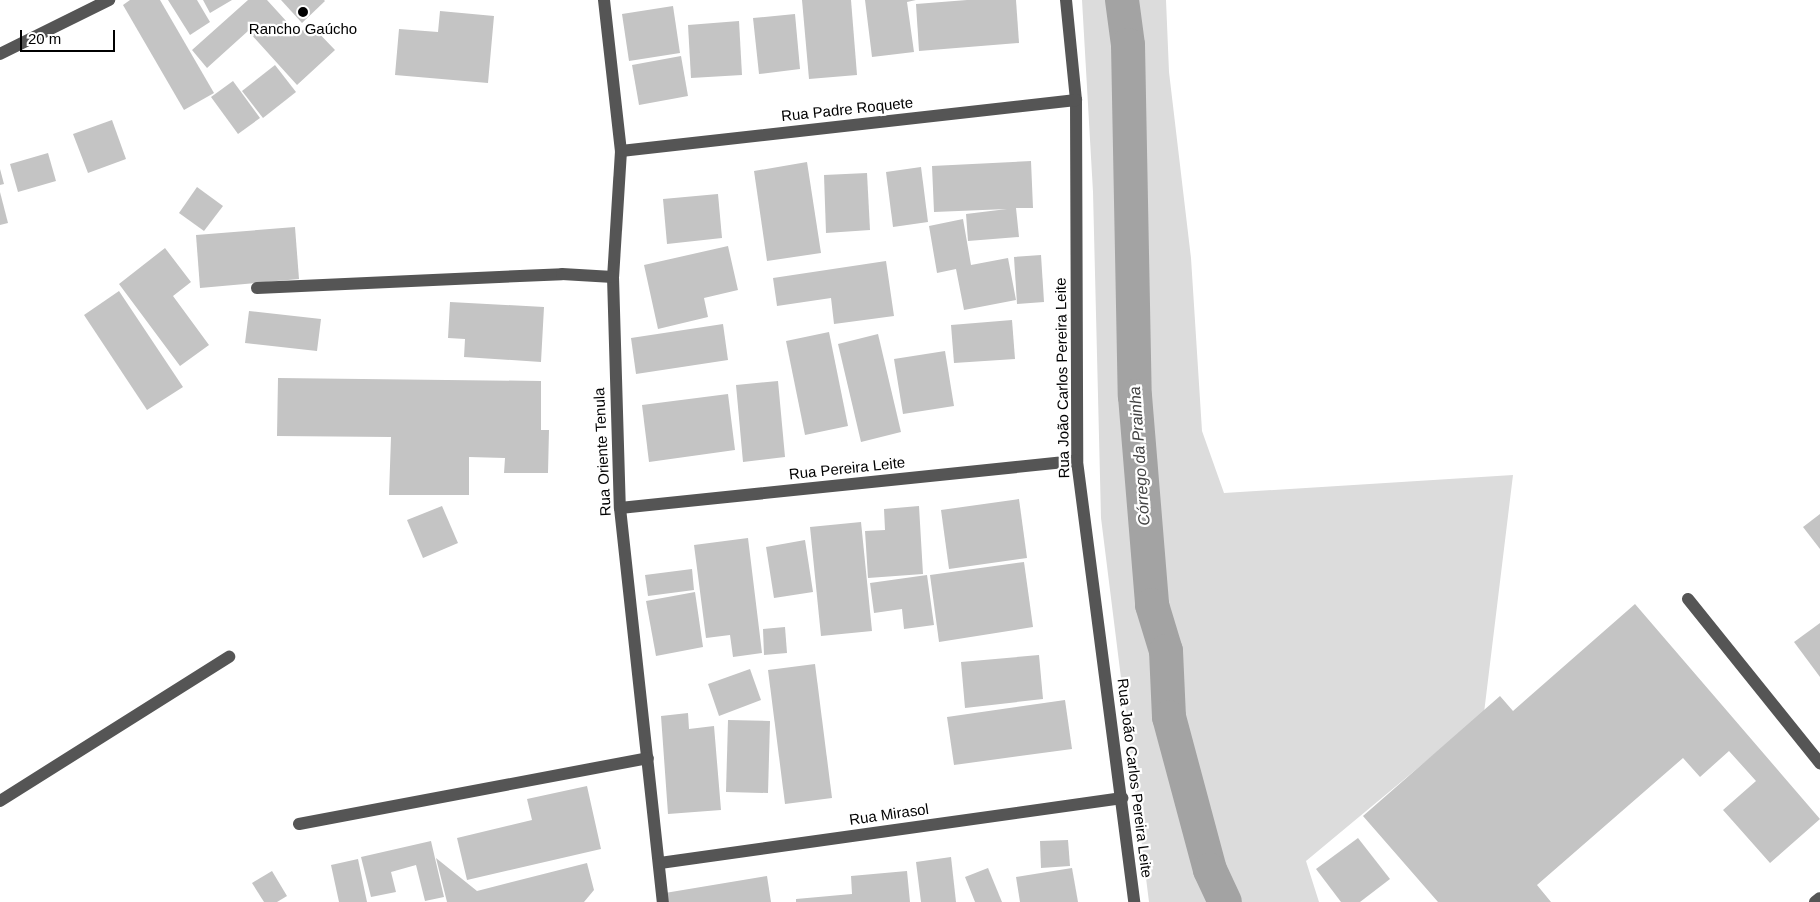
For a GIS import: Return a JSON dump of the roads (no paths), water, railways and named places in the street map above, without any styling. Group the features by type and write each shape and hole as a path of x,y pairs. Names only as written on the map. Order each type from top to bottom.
{"street":[{"path":"0,54 109,0"},
{"name":"Rua Oriente Tenula","path":"604,0 621,151 613,277 620,508 663,902"},
{"name":"Rua João Carlos Pereira Leite","path":"1066,0 1076,100 1077,461 1134,902"},
{"name":"Rua Padre Roquete","path":"621,151 1076,100"},
{"path":"258,288 562,274 613,277"},
{"name":"Rua Pereira Leite","path":"620,508 1077,461"},
{"path":"1688,599 1820,763"},
{"path":"0,801 230,657"},
{"path":"299,824 648,758"},
{"name":"Rua Mirasol","path":"660,863 1122,798"},
{"path":"1815,902 1820,898"}],"waterway":[{"name":"Córrego da Prainha","path":"1122,0 1128,45 1135,396 1152,605 1166,651 1169,717 1210,870 1225,902"}],"place":[{"name":"Rancho Gaúcho","path":"303,12"}]}
